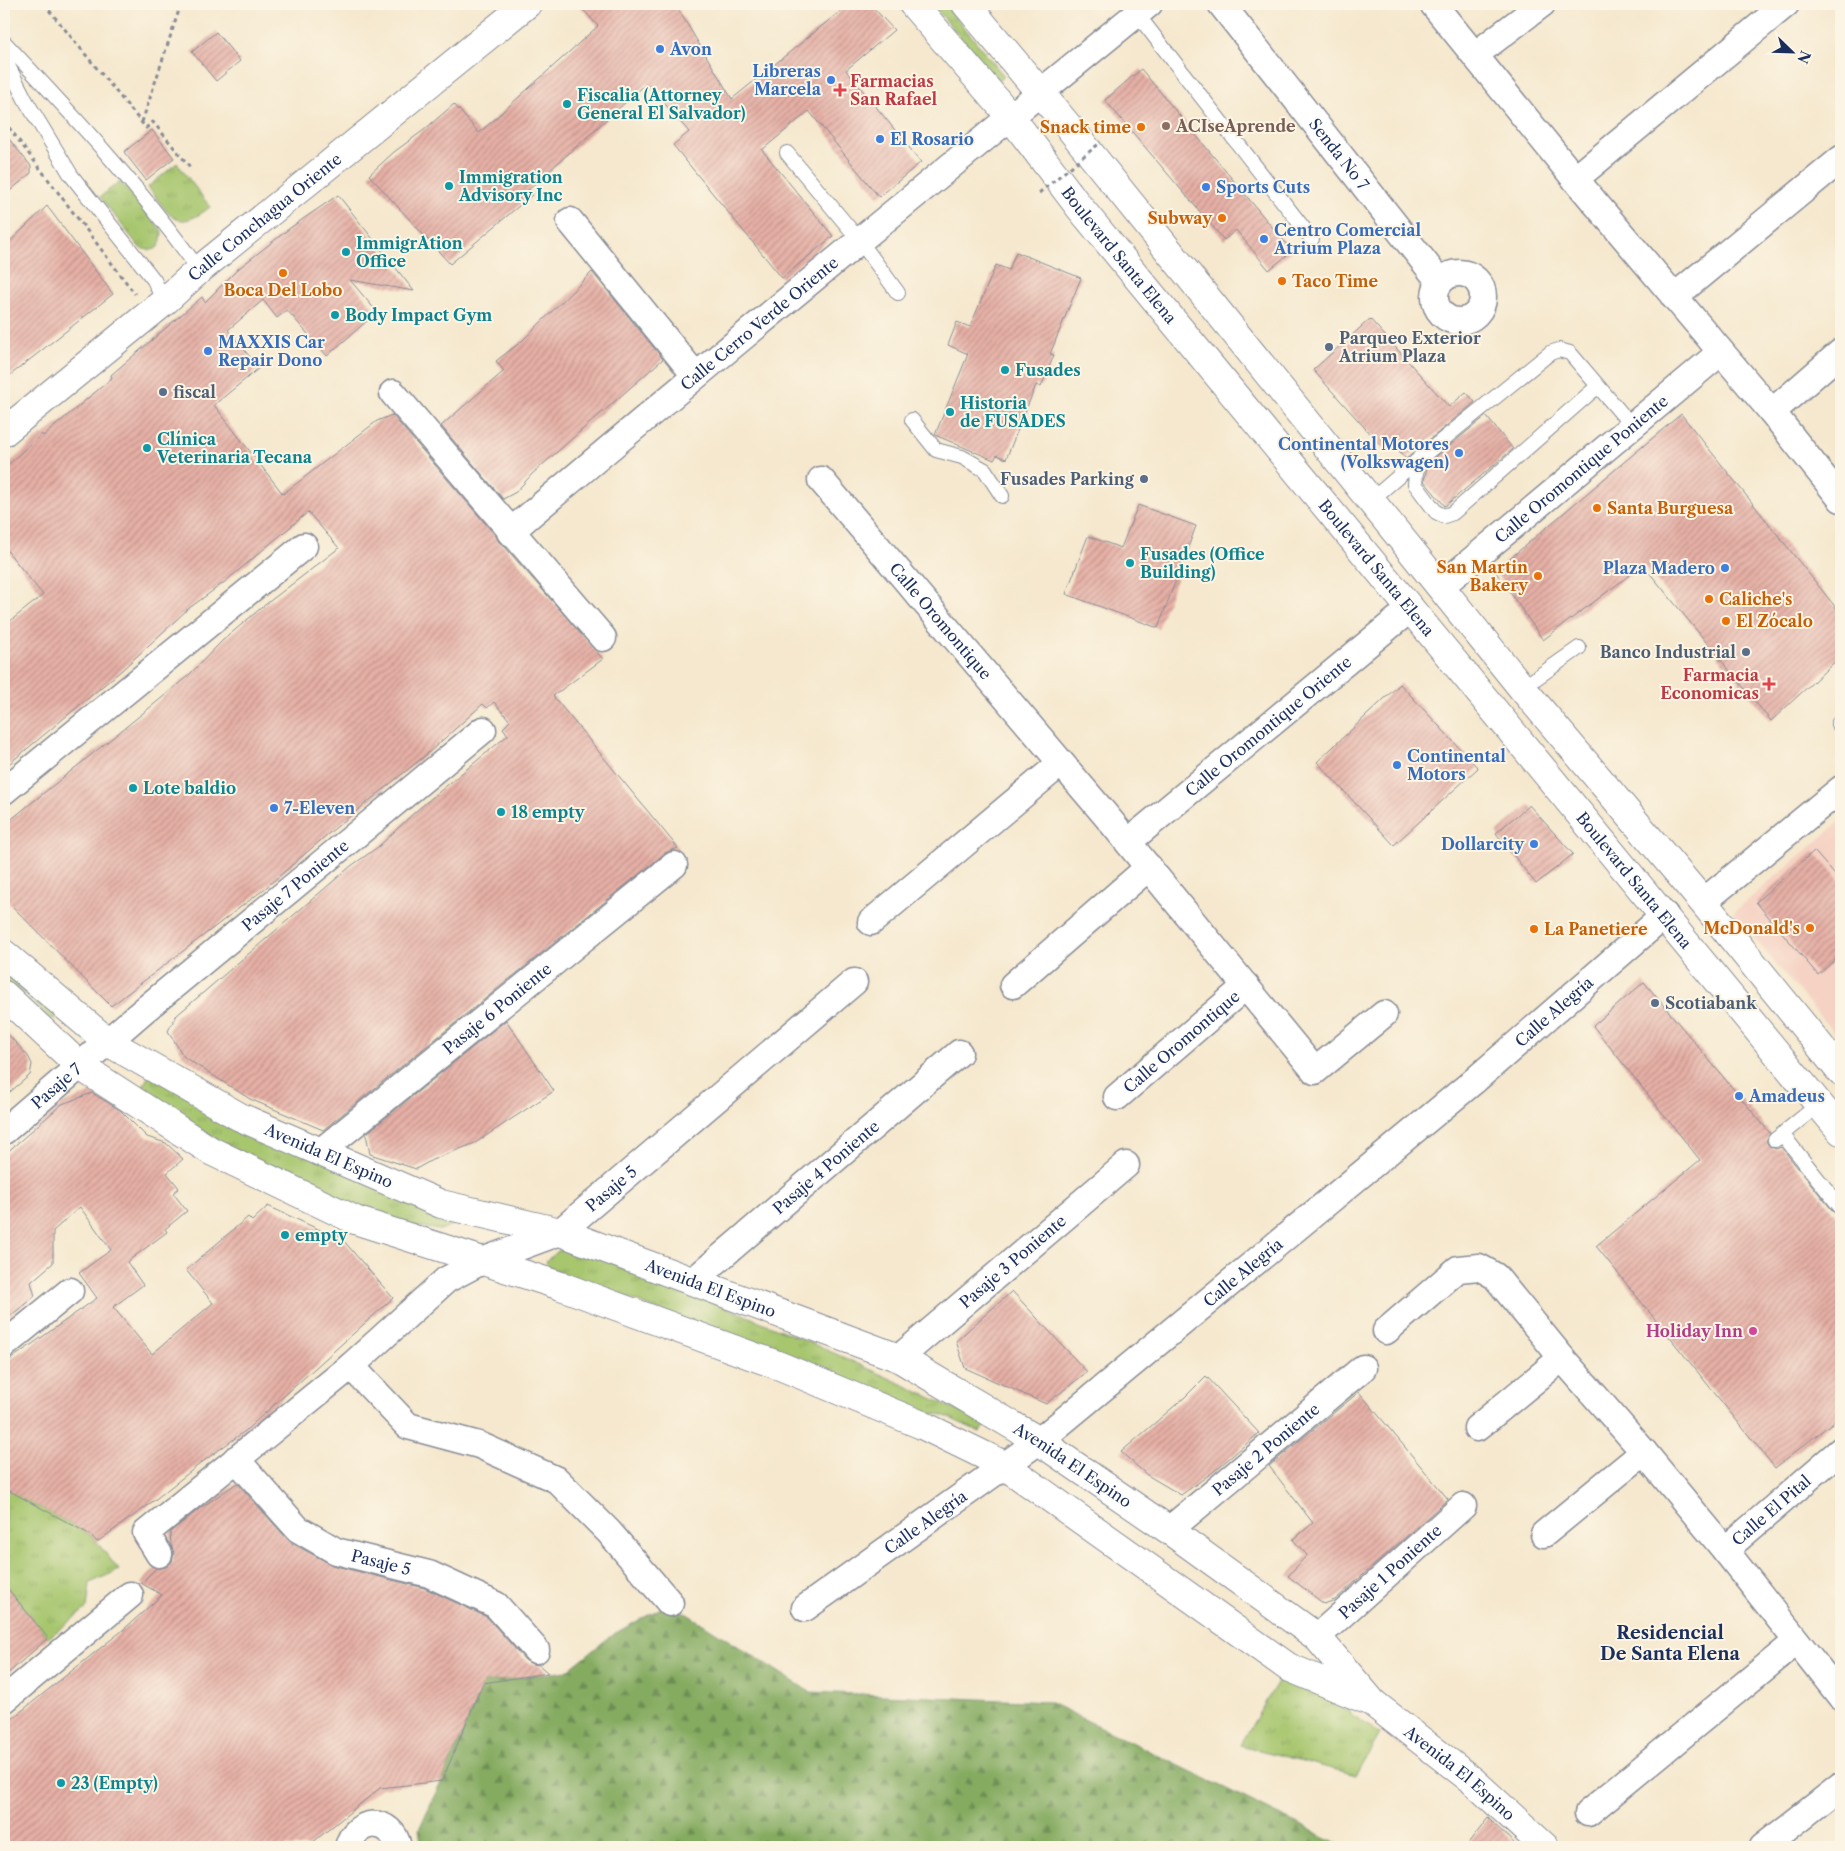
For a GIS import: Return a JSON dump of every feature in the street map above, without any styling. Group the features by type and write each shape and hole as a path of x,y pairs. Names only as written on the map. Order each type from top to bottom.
{"main road":[{"name":"Calle Conchagua Oriente","path":"4,432 156,308 199,270 526,4"},
{"name":"Boulevard Santa Elena","path":"913,4 1010,116 1080,208 1841,1131"},
{"path":"966,4 1040,92 1522,688 1702,902 1841,1072"},
{"path":"1590,826 1610,830 1670,901 1680,906 1693,906 1702,902"},
{"path":"1665,916 1673,913 1687,918 1750,986 1757,990 1776,992"},
{"name":"Avenida El Espino","path":"4,954 108,1042 240,1117 441,1204 560,1232 899,1358 1039,1441 1169,1530 1317,1637 1373,1703 1473,1780 1545,1847"},
{"name":"Avenida El Espino","path":"4,995 80,1066 220,1156 355,1220 561,1286 780,1366 922,1425 1004,1465 1288,1667 1373,1703"}],"street":[{"name":"Senda No 7","path":"1221,4 1440,282"},
{"path":"1433,4 1476,54 1575,179 1772,412 1841,499"},
{"path":"1476,54 1542,4"},
{"path":"1575,179 1786,4"},
{"name":"Calle Cerro Verde Oriente","path":"510,532 695,375 860,242 953,162 1143,9"},
{"path":"1674,297 1841,159"},
{"path":"570,221 695,375"},
{"name":"Calle Oromontique Poniente","path":"1440,587 1721,352"},
{"path":"1772,412 1841,352"},
{"path":"393,393 510,532 603,638"},
{"name":"Calle Oromontique","path":"821,480 1128,842 1315,1071 1384,1014"},
{"path":"4,791 304,546"},
{"name":"Calle Oromontique Oriente","path":"1128,842 1410,609"},
{"name":"Pasaje 7 Poniente","path":"108,1042 483,730"},
{"path":"871,922 1061,763"},
{"path":"1702,902 1841,789"},
{"name":"Pasaje 6 Poniente","path":"320,1152 674,865"},
{"path":"1012,985 1149,868"},
{"name":"Calle Alegría","path":"805,1608 1039,1441 1474,1081 1665,916"},
{"name":"Pasaje 5","path":"153,1544 236,1459 350,1366 446,1280 482,1261 560,1232 854,982"},
{"name":"Calle Oromontique","path":"1117,1097 1246,986"},
{"name":"Pasaje 7","path":"4,1130 108,1042"},
{"name":"Pasaje 4 Poniente","path":"693,1281 959,1053"},
{"name":"Pasaje 3 Poniente","path":"899,1358 1126,1165"},
{"path":"1386,1331 1458,1270 1480,1267 1495,1276 1725,1550 1841,1697"},
{"path":"4,1345 70,1291"},
{"path":"1477,1428 1562,1358"},
{"path":"350,1366 408,1426 479,1445 557,1480 609,1532 670,1603"},
{"name":"Pasaje 2 Poniente","path":"1169,1530 1363,1368"},
{"name":"Calle El Pital","path":"1725,1550 1841,1450"},
{"path":"1544,1534 1644,1452"},
{"name":"Pasaje 5","path":"236,1459 298,1529 336,1551 429,1574 496,1605 536,1650"},
{"name":"Pasaje 1 Poniente","path":"1317,1637 1463,1506"},
{"path":"4,1700 130,1595"},
{"path":"1588,1813 1796,1642"},
{"path":"1763,1847 1841,1786"},
{"path":"348,1847 350,1838 355,1832 362,1826 370,1824 386,1828 393,1834 398,1847"}],"lane":[{"path":"1143,9 1312,239"},
{"path":"4,42 100,146 173,235 199,270"},
{"path":"4,58 26,102 71,175 154,280 156,308"},
{"path":"787,153 860,242 898,293"},
{"path":"1370,501 1550,353 1559,350 1570,353 1632,426"},
{"path":"1420,458 1414,484 1436,512 1444,516 1453,513 1598,386"},
{"path":"912,420 936,450 962,457 985,470 1002,496"},
{"path":"1522,688 1579,648"},
{"path":"1819,1104 1778,1137 1841,1208"}],"path":[{"path":"44,4 146,128 153,122 190,167"},
{"path":"142,123 180,4"},
{"path":"4,121 138,298 156,308"},
{"path":"1039,193 1101,142"}],"shaded area":[{"path":"1841,821 1841,1041 1733,913"}],"green space":[{"path":"932,4 945,4 1004,76 998,81"},
{"path":"177,163 210,207 189,219 181,220 174,218 148,187"},
{"path":"120,181 162,231 161,242 157,248 150,250 140,248 100,197"},
{"path":"4,958 59,1013 56,1019 49,1018 24,993 4,983"},
{"path":"152,1070 454,1215 458,1223 440,1230 408,1225 357,1209 268,1169 139,1093"},
{"path":"571,1247 782,1331 871,1370 987,1425 980,1432 943,1415 924,1412 552,1269 545,1262 558,1251"},
{"path":"5,1488 91,1535 119,1570 90,1583 87,1608 48,1638 4,1584"},
{"path":"670,1603 810,1692 1049,1702 1341,1845 1350,1847 420,1847 419,1829 453,1756 483,1683 567,1671 612,1635"},
{"path":"1286,1668 1380,1734 1356,1775 1240,1745"}],"building":[{"path":"578,4 675,4 732,99 849,4 870,4 894,30 846,70 921,162 879,197 809,111 762,150 833,236 782,278 673,145 689,132 647,83 528,190 532,195 450,264 369,175 394,152 424,130 454,104 479,133 598,26"},
{"path":"216,32 240,61 216,81 192,52"},
{"path":"1141,69 1292,251 1269,270 1236,230 1224,240 1105,100"},
{"path":"152,130 174,158 146,180 124,152"},
{"path":"4,133 31,166 31,173 4,196"},
{"path":"338,195 414,291 350,280 377,312 327,356 287,310 277,318 263,300 228,330 259,368 214,405 283,494 377,421 392,415 496,536 499,542 603,659 553,696 678,848 665,853 323,1130 250,1099 184,1057 168,1031 176,1016 351,866 378,847 416,811 508,735 503,728 510,721 494,702 487,708 483,704 427,754 328,834 263,890 111,1006 4,898 4,825 190,674 222,641 261,608 339,548 308,512 226,581 188,609 122,670 4,768 4,626 43,595 4,547 4,468 42,434 43,436 112,378 111,375 202,297 205,302 238,269 290,228"},
{"path":"47,206 113,294 4,380 4,247"},
{"name":"Fusades","path":"1016,252 1081,278 1050,354 1054,355 1041,387 1036,385 1006,459 997,455 994,460 935,435 968,354 948,345 957,322 970,327 996,265 1009,270"},
{"path":"592,272 663,359 532,474 516,492 503,499 441,426 504,371 496,361 522,341"},
{"path":"1370,319 1449,407 1466,392 1475,402 1406,459 1390,440 1382,447 1313,370"},
{"name":"Plaza Madero","path":"1681,414 1841,614 1841,656 1771,721 1643,565 1543,640 1495,571"},
{"path":"1486,416 1513,449 1445,506 1424,481 1428,463"},
{"name":"Fusades (Office Building)","path":"1138,505 1196,526 1158,628 1066,594 1088,536 1121,548"},
{"name":"Continental Motors","path":"1400,684 1478,768 1394,845 1317,762"},
{"name":"Dollarcity","path":"1529,805 1573,854 1536,884 1496,833"},
{"name":"McDonald's","path":"1814,851 1841,882 1841,955 1818,975 1756,902"},
{"name":"Holiday Inn","path":"1644,982 1770,1133 1766,1141 1769,1146 1776,1149 1781,1147 1841,1221 1841,1416 1775,1468 1596,1246 1700,1160 1593,1026"},
{"path":"506,1020 554,1091 475,1143 432,1160 416,1169 370,1154 366,1134"},
{"path":"4,1030 28,1056 32,1064 30,1075 4,1097"},
{"path":"92,1093 120,1110 147,1137 166,1143 183,1159 167,1173 179,1188 173,1193 187,1211 165,1229 167,1232 127,1262 143,1285 113,1307 152,1354 213,1303 186,1270 248,1217 252,1221 268,1206 333,1236 336,1232 393,1298 245,1431 97,1542 91,1535 4,1488 4,1364 97,1298 79,1273 111,1250 80,1207 53,1231 53,1263 31,1282 35,1296 4,1321 4,1155 62,1104"},
{"path":"1012,1291 1087,1372 1046,1404 965,1368 956,1341"},
{"path":"1206,1376 1259,1433 1213,1472 1181,1495 1147,1475 1121,1452 1185,1397"},
{"path":"1359,1392 1448,1499 1335,1600 1324,1604 1288,1576 1307,1555 1293,1540 1313,1523 1269,1466"},
{"path":"237,1483 290,1542 332,1565 424,1588 487,1617 525,1660 539,1665 548,1673 483,1683 442,1781 380,1788 307,1847 4,1847 4,1725 123,1630 162,1595 141,1583 156,1568 166,1567 172,1562 174,1553 170,1532"},
{"path":"4,1584 48,1638 4,1677"},
{"path":"1488,1818 1518,1847 1466,1847"}],"place":[{"name":"Avon","path":"660,49"},
{"name":"Libreras Marcela","path":"831,80"},
{"name":"Farmacias San Rafael","path":"840,90"},
{"name":"Fiscalia (Attorney General El Salvador)","path":"567,104"},
{"name":"ACIseAprende","path":"1166,126"},
{"name":"Snack time","path":"1141,127"},
{"name":"El Rosario","path":"880,139"},
{"name":"Immigration Advisory Inc","path":"449,186"},
{"name":"Sports Cuts","path":"1206,187"},
{"name":"Subway","path":"1222,218"},
{"name":"Centro Comercial Atrium Plaza","path":"1264,239"},
{"name":"ImmigrAtion Office","path":"346,252"},
{"name":"Boca Del Lobo","path":"283,273"},
{"name":"Taco Time","path":"1282,281"},
{"name":"Body Impact Gym","path":"335,315"},
{"name":"Parqueo Exterior Atrium Plaza","path":"1329,347"},
{"name":"MAXXIS Car Repair Dono","path":"208,351"},
{"name":"Fusades","path":"1005,370"},
{"name":"fiscal","path":"163,392"},
{"name":"Historia de FUSADES","path":"950,412"},
{"name":"Clínica Veterinaria Tecana","path":"147,448"},
{"name":"Continental Motores (Volkswagen)","path":"1459,453"},
{"name":"Fusades Parking","path":"1144,479"},
{"name":"Santa Burguesa","path":"1597,508"},
{"name":"Fusades (Office Building)","path":"1130,563"},
{"name":"Plaza Madero","path":"1725,568"},
{"name":"San Martin Bakery","path":"1538,576"},
{"name":"Caliche's","path":"1709,599"},
{"name":"El Zócalo","path":"1726,621"},
{"name":"Banco Industrial","path":"1746,652"},
{"name":"Farmacia Economicas","path":"1769,684"},
{"name":"Continental Motors","path":"1397,765"},
{"name":"Lote baldio","path":"133,788"},
{"name":"7-Eleven","path":"274,808"},
{"name":"18 empty","path":"501,812"},
{"name":"Dollarcity","path":"1534,844"},
{"name":"McDonald's","path":"1810,928"},
{"name":"La Panetiere","path":"1534,929"},
{"name":"Scotiabank","path":"1655,1003"},
{"name":"Amadeus","path":"1739,1096"},
{"name":"empty","path":"285,1235"},
{"name":"Holiday Inn","path":"1753,1331"},
{"name":"23 (Empty)","path":"61,1783"}],"district":[{"name":"Residencial De Santa Elena","path":"1670,1644"}]}
